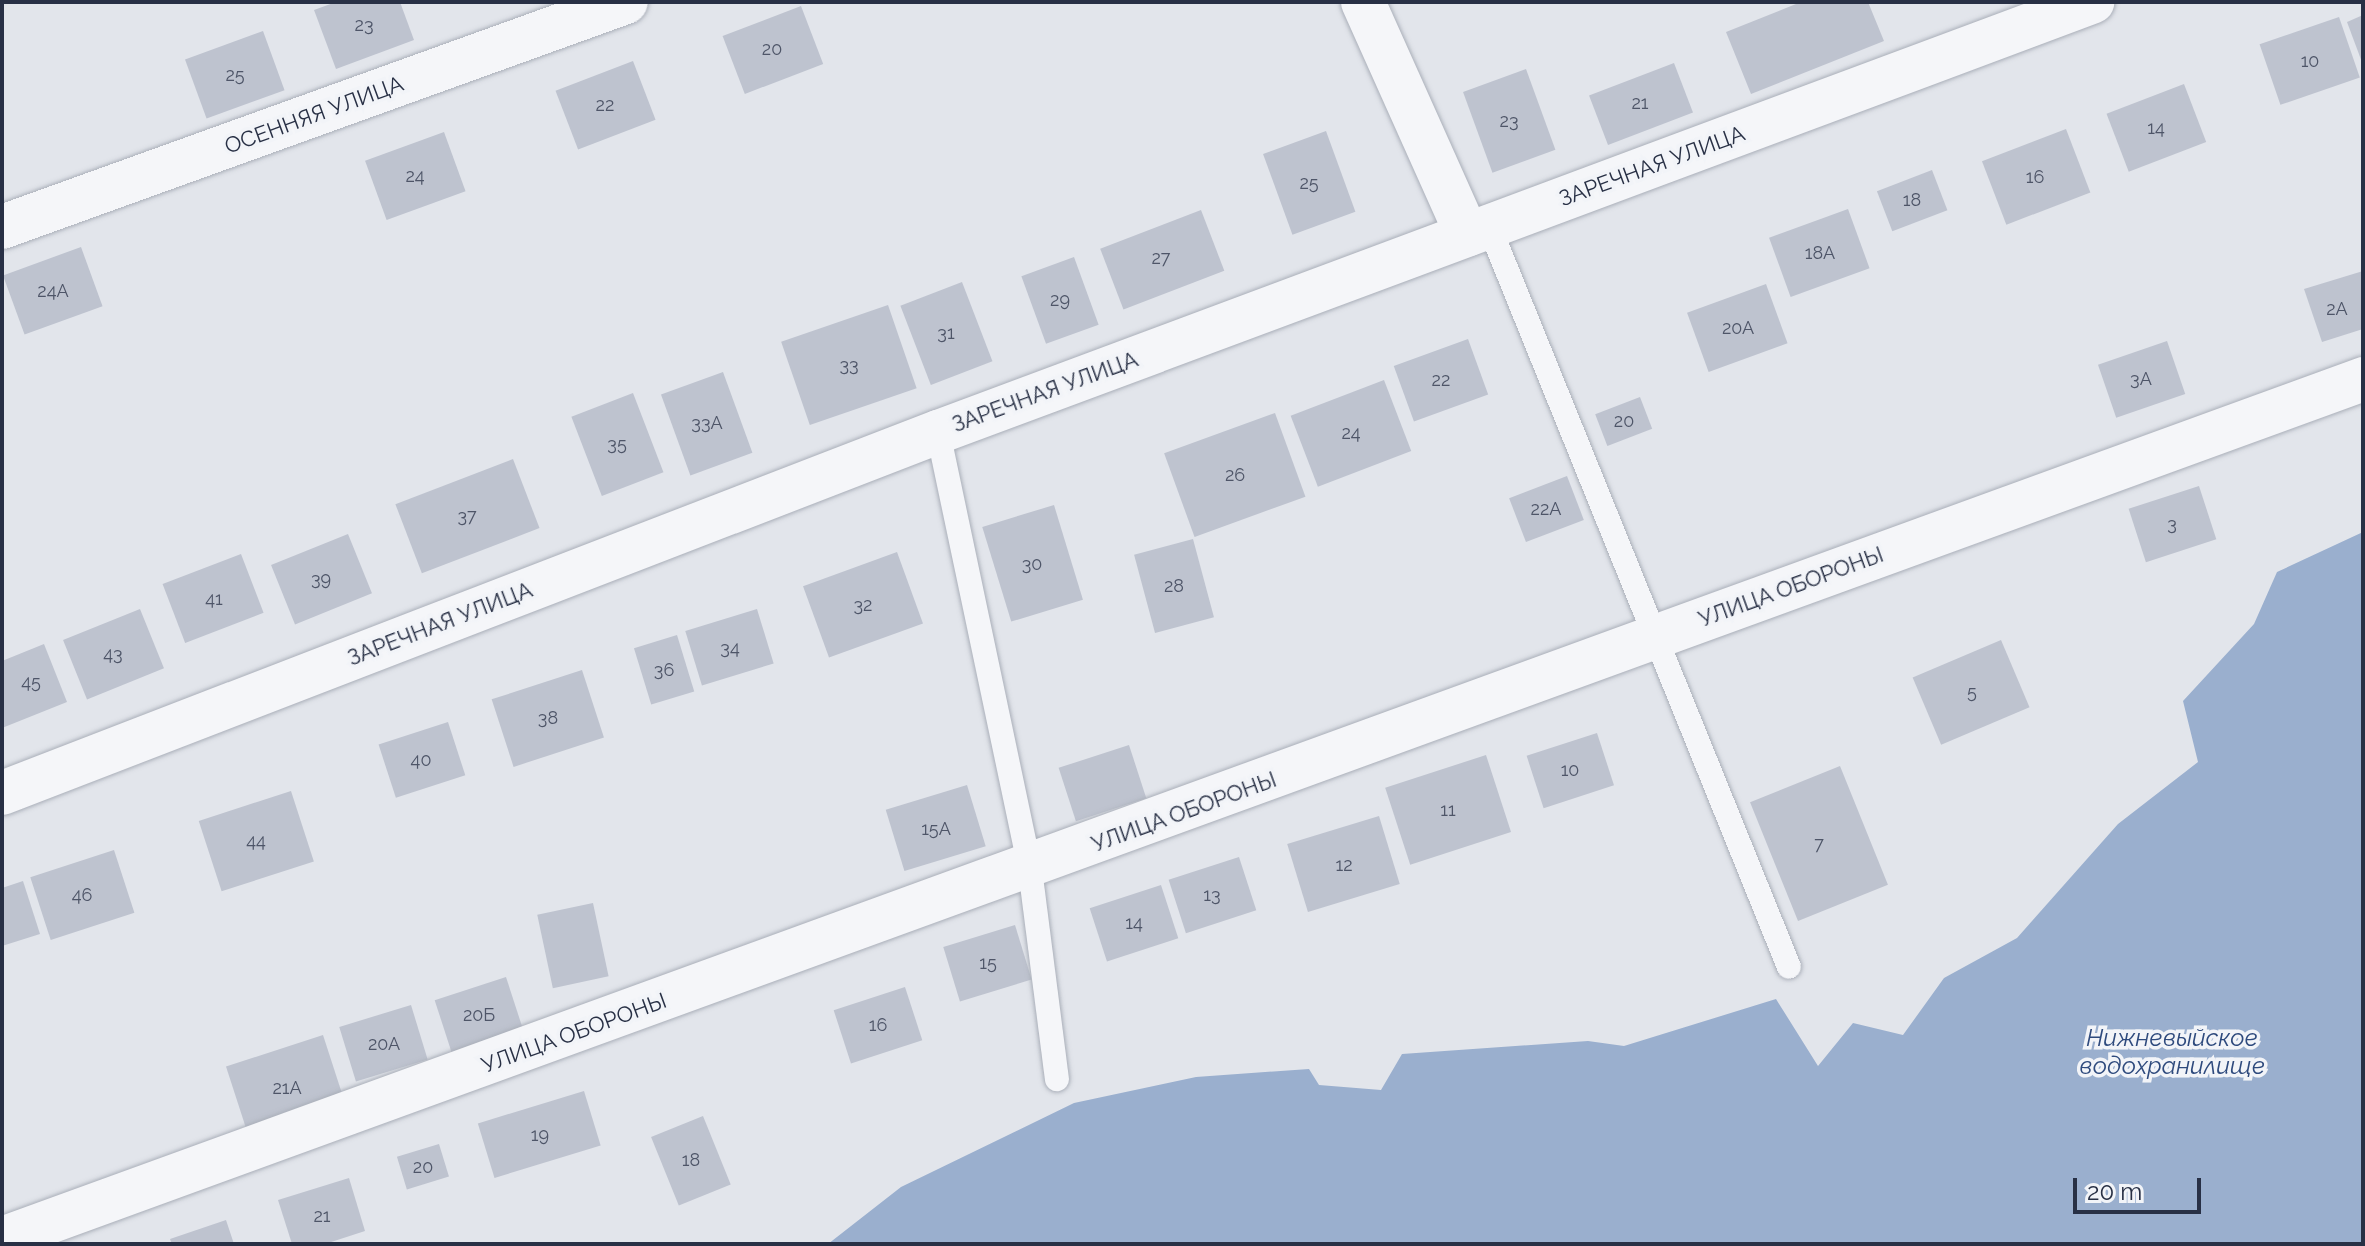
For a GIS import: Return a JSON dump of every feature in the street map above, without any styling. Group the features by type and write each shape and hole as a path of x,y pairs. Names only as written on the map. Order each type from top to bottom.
{"street":[{"name":"ОСЕННЯЯ УЛИЦА","path":"2,227 626,2"},
{"path":"1363,2 1478,230"},
{"name":"ЗАРЕЧНАЯ УЛИЦА","path":"2,793 938,432 2092,2"},
{"name":"УЛИЦА ОБОРОНЫ","path":"2,1239 1030,869 1653,637 2363,379"}],"lane":[{"path":"1478,230 1653,637 1789,967"},
{"path":"938,432 1030,869 1057,1079"}],"water":[{"name":"Нижневыйское водохранилище","path":"2363,532 2363,1244 828,1244 901,1187 1074,1103 1196,1077 1309,1069 1319,1085 1381,1090 1402,1054 1588,1041 1624,1046 1776,999 1818,1066 1853,1023 1903,1035 1944,978 2017,938 2118,824 2198,762 2183,701 2254,624 2277,572"}],"building":[{"path":"336,2 400,2 414,40 336,69 314,10"},
{"path":"1801,2 1868,2 1884,41 1751,94 1726,32"},
{"path":"801,6 823,64 745,94 723,36"},
{"path":"2363,15 2363,65 2347,22"},
{"path":"2339,17 2360,78 2280,105 2260,44"},
{"path":"263,31 285,90 207,119 185,59"},
{"path":"633,61 656,120 578,150 556,91"},
{"path":"1674,63 1693,112 1608,145 1589,96"},
{"path":"1526,69 1555,150 1492,173 1463,92"},
{"path":"2184,84 2206,142 2129,172 2107,114"},
{"path":"2066,129 2090,192 2006,225 1982,161"},
{"path":"1326,131 1355,212 1292,235 1263,154"},
{"path":"444,132 466,191 387,220 365,161"},
{"path":"1932,170 1947,210 1892,231 1877,191"},
{"path":"1848,209 1870,268 1791,297 1769,238"},
{"path":"1201,210 1224,271 1123,309 1100,249"},
{"path":"81,247 103,306 25,335 3,275"},
{"path":"1074,257 1099,325 1046,344 1021,276"},
{"path":"2363,271 2363,329 2322,342 2304,289"},
{"path":"962,282 992,361 931,385 900,306"},
{"path":"1766,284 1788,343 1709,372 1687,313"},
{"path":"888,305 917,388 810,425 781,342"},
{"path":"1468,339 1488,394 1414,421 1394,366"},
{"path":"2167,341 2185,394 2116,418 2098,365"},
{"path":"723,372 752,453 690,475 661,395"},
{"path":"1384,380 1411,451 1318,487 1291,416"},
{"path":"633,393 663,472 602,496 571,417"},
{"path":"1640,397 1652,429 1607,446 1595,414"},
{"path":"1275,413 1305,497 1195,537 1164,453"},
{"path":"513,459 540,528 422,573 395,504"},
{"path":"1567,476 1584,520 1526,542 1509,498"},
{"path":"2199,486 2216,539 2146,562 2129,509"},
{"path":"1054,505 1083,600 1011,622 982,527"},
{"path":"348,534 372,593 295,624 271,565"},
{"path":"1193,539 1214,617 1155,633 1134,555"},
{"path":"897,552 923,623 829,658 803,586"},
{"path":"241,554 264,613 185,643 163,584"},
{"path":"140,609 164,668 87,699 63,640"},
{"path":"757,609 774,664 702,685 685,631"},
{"path":"677,635 694,691 651,705 634,648"},
{"path":"2001,640 2030,707 1941,745 1913,678"},
{"path":"44,644 67,702 2,728 2,661"},
{"path":"582,670 604,738 514,767 492,699"},
{"path":"448,722 465,775 396,798 379,745"},
{"path":"1597,733 1614,785 1544,808 1527,756"},
{"path":"1129,745 1146,798 1076,821 1059,768"},
{"path":"1486,755 1511,832 1410,865 1385,788"},
{"path":"1840,766 1888,885 1798,921 1750,802"},
{"path":"967,785 986,846 904,871 886,810"},
{"path":"291,791 314,861 222,891 199,821"},
{"path":"1379,816 1400,884 1308,912 1287,844"},
{"path":"114,850 134,913 51,940 30,877"},
{"path":"1239,857 1256,910 1186,933 1169,880"},
{"path":"23,881 40,934 2,946 2,888"},
{"path":"1161,885 1178,938 1107,961 1090,908"},
{"path":"593,903 609,976 553,988 537,915"},
{"path":"1015,925 1032,980 960,1001 943,947"},
{"path":"506,977 523,1030 452,1053 435,1000"},
{"path":"905,987 922,1040 851,1063 834,1010"},
{"path":"411,1005 428,1060 356,1081 339,1027"},
{"path":"323,1035 347,1109 250,1141 226,1067"},
{"path":"584,1091 601,1146 495,1178 478,1123"},
{"path":"703,1116 731,1185 679,1206 651,1137"},
{"path":"439,1144 449,1177 407,1189 397,1157"},
{"path":"349,1178 365,1231 325,1244 292,1244 278,1200"},
{"path":"226,1220 234,1244 172,1244 170,1239"}]}
